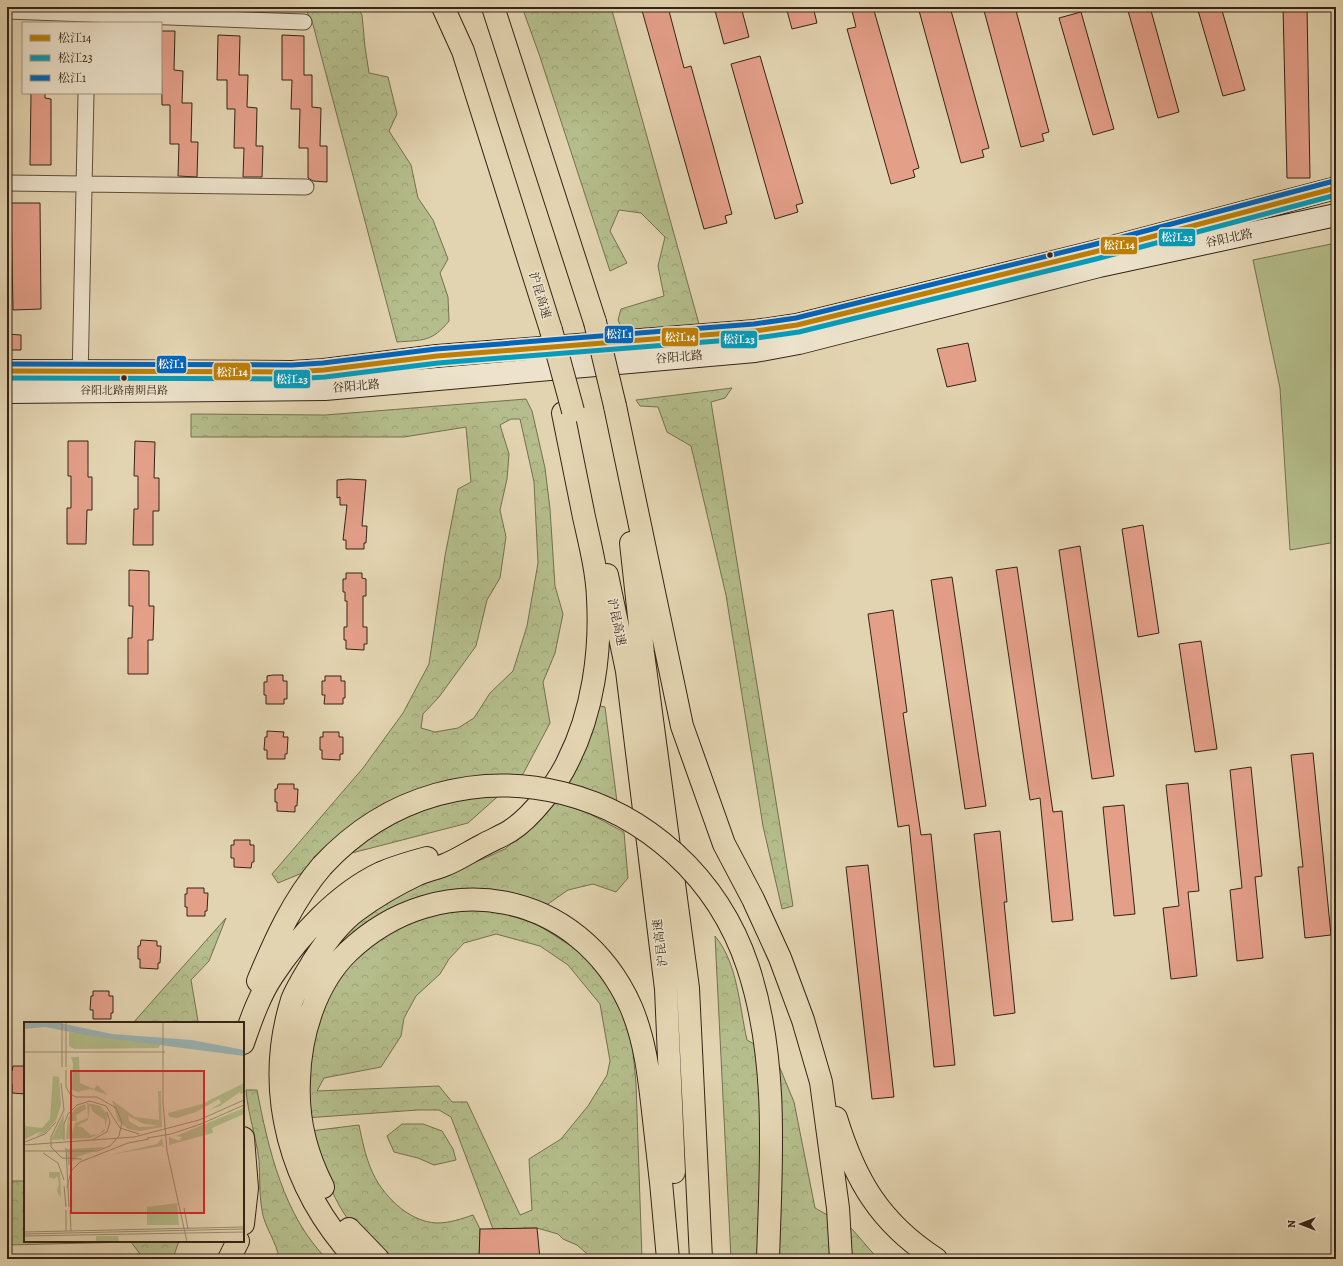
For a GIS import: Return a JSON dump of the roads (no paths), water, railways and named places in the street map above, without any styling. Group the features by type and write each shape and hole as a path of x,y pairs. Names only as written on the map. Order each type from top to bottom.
{"highway":[{"name":"沪昆高速","path":"443,7 463,51 547,330 568,412 627,671 666,989 678,1259"},
{"name":"沪昆高速","path":"493,7 595,322 615,406 643,653 688,988 701,1259"},
{"path":"615,406 682,726 724,844 780,958 803,1020 821,1082 838,1208 841,1259"},
{"path":"356,1259 333,1233 316,1207 303,1181 292,1151 285,1121 281,1091 281,1060 293,998 330,936 355,911 387,890 419,874 448,864 512,830 543,800 568,763 585,719 588,706 598,638 598,596 568,412"},
{"path":"244,1022 262,971 288,915 300,894 322,866 350,839 369,824 413,802 458,790 503,785 548,789 592,802 614,811 657,837 695,873 727,918 748,967 762,1019 770,1097 771,1162 768,1259"},
{"path":"244,1040 260,1000 272,976 316,922 344,895 381,873 446,852 477,848"},
{"path":"378,1259 366,1249 345,1224 330,1202 317,1177 307,1148 300,1119 298,1091 299,1062 304,1034 313,1006 328,979 347,953 370,934 398,917 425,906 454,901 483,900 513,904 544,914 572,930 596,952 615,977 631,1007 642,1037 648,1070 668,1259"},
{"path":"821,1082 832,1104 844,1144 861,1181 884,1216 913,1244 936,1259"},
{"path":"244,1150 247,1188 244,1215"},
{"path":"229,1259 238,1242"}],"main road":[{"name":"谷阳北路","path":"7,392 80,382 324,370 437,356 755,331 797,325 1094,252 1336,188"},
{"name":"谷阳北路","path":"7,371 80,382 325,389 755,351 799,343 1099,266 1336,215"}],"street":[{"path":"7,11 304,22"},
{"path":"80,382 86,94"},
{"path":"7,183 306,187"}],"place":[{"name":"谷阳北路南期昌路","path":"124,378"}]}
